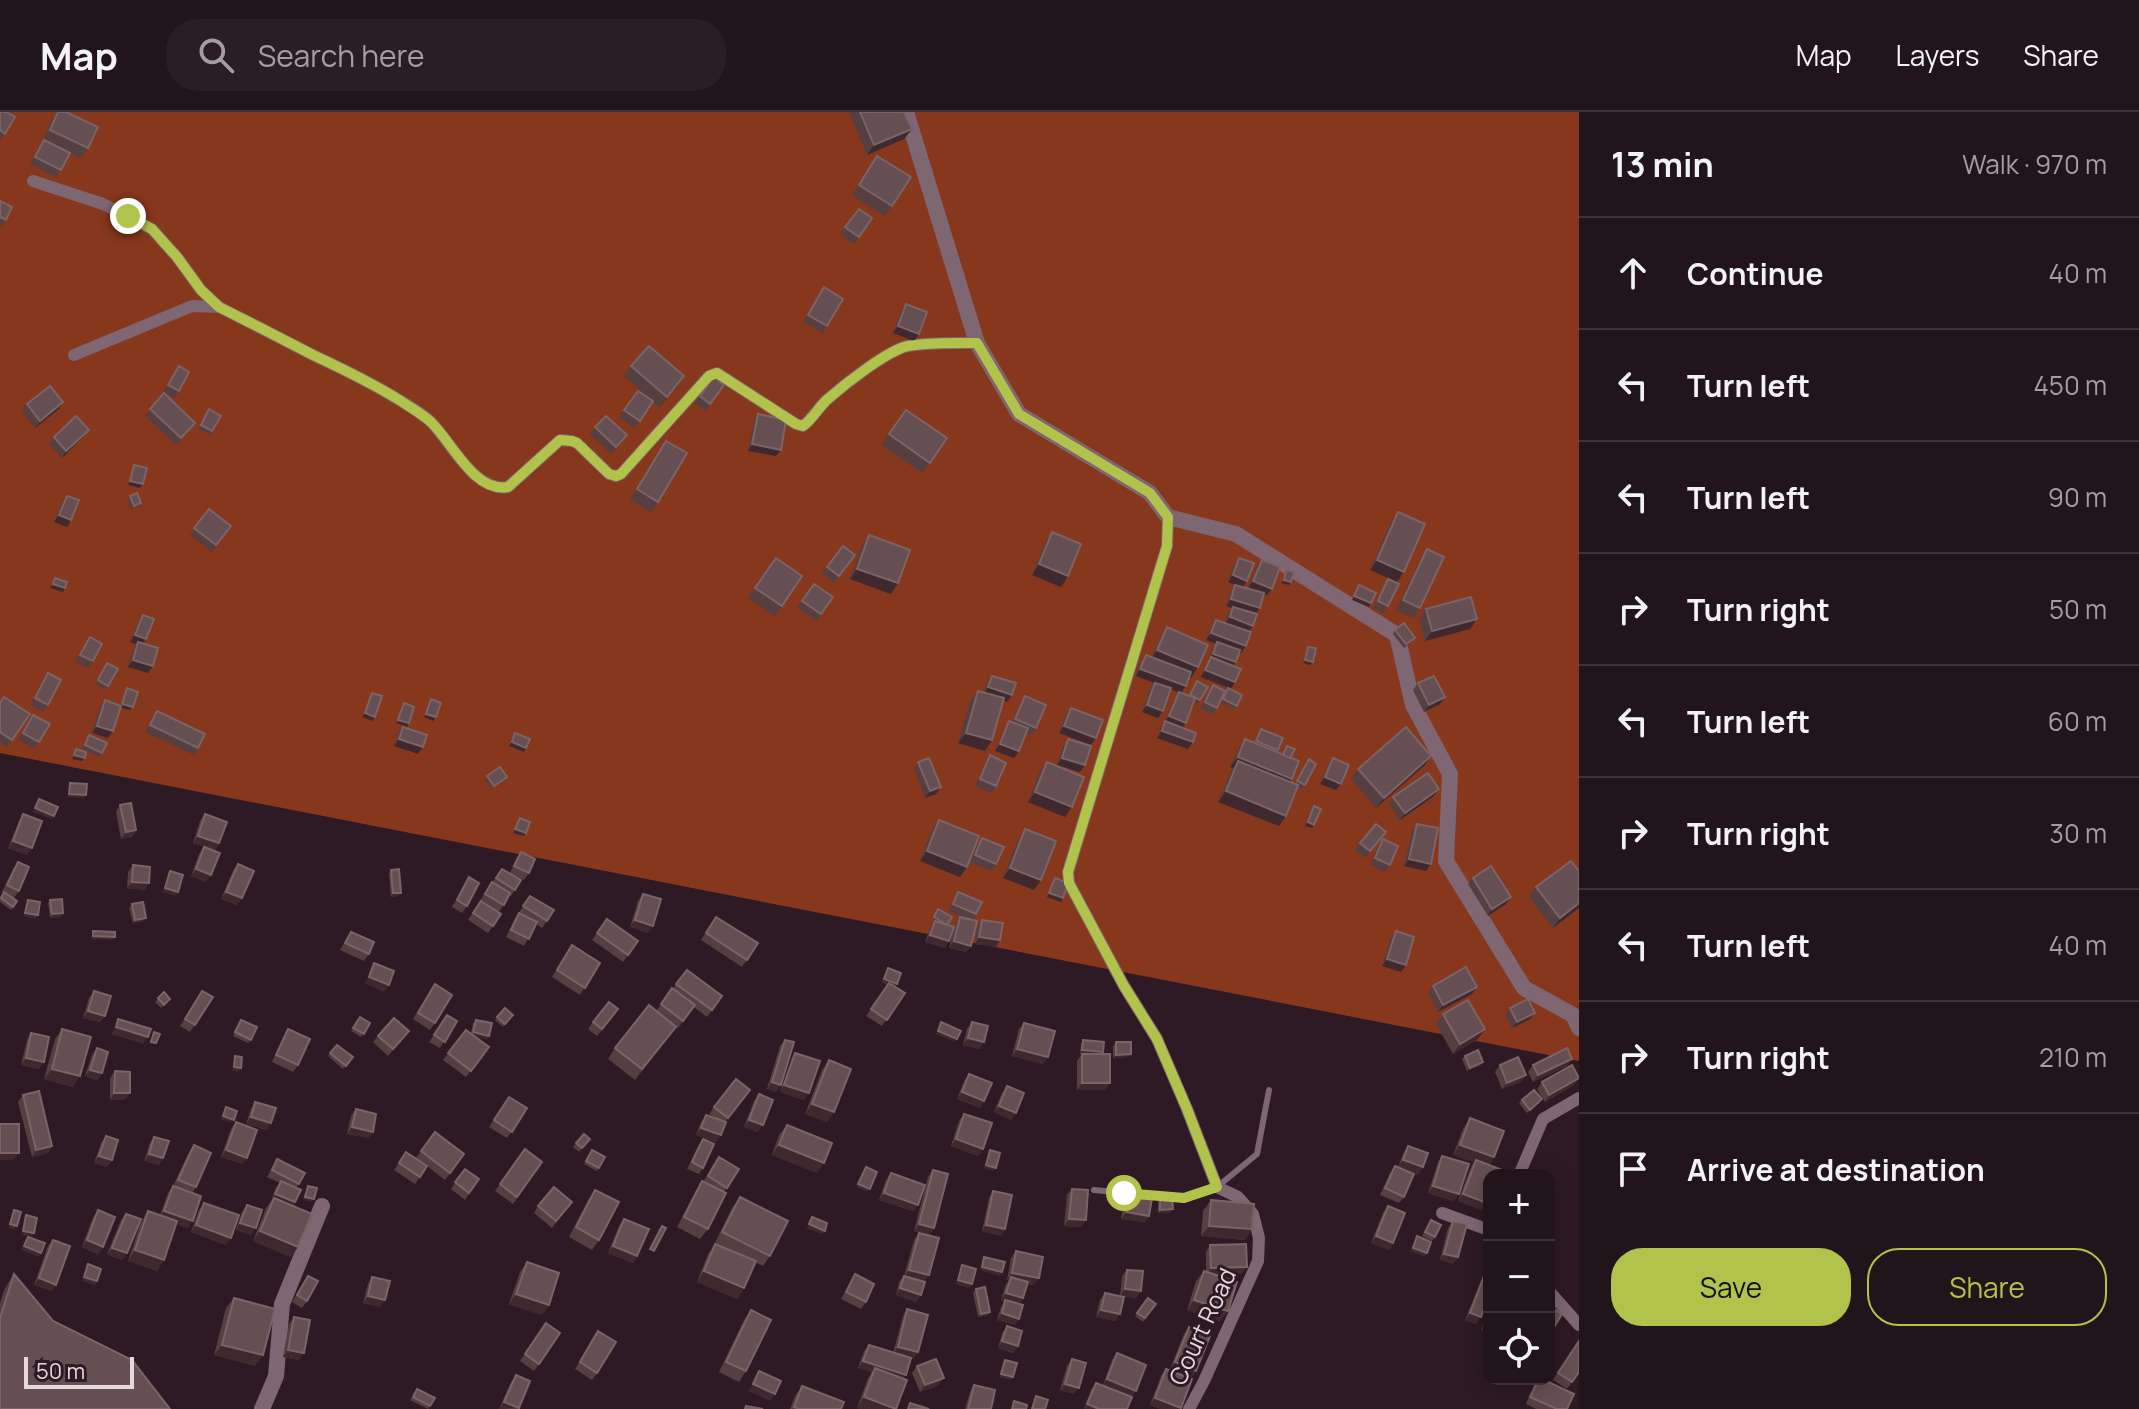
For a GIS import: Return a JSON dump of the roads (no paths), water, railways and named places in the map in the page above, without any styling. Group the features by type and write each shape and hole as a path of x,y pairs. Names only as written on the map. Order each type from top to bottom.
{"street":[{"path":"906,112 977,343 1019,414 1150,493 1168,517 1167,546 1068,872 1069,883 1124,986 1157,1039 1217,1187"},
{"path":"33,181 103,204 152,229 201,290 219,307 369,381 407,405 445,437 467,469 499,489 508,487 560,440 577,443 609,474 621,474 709,376 717,373 803,426 826,400 904,346 977,343"},
{"path":"74,355 192,306 219,307"},
{"path":"1168,517 1236,534 1397,635 1413,705 1450,774 1446,861 1524,988 1573,1015 1579,1028"},
{"path":"1522,1169 1543,1119 1579,1098"},
{"name":"Court Road","path":"1189,1409 1258,1261 1259,1238 1253,1214 1238,1197 1217,1187"},
{"path":"262,1409 276,1376 282,1304 322,1206"},
{"path":"1442,1213 1483,1228"},
{"path":"1555,1298 1579,1325"}],"lane":[{"path":"1094,1190 1184,1198 1217,1187 1257,1154 1269,1090"}]}
